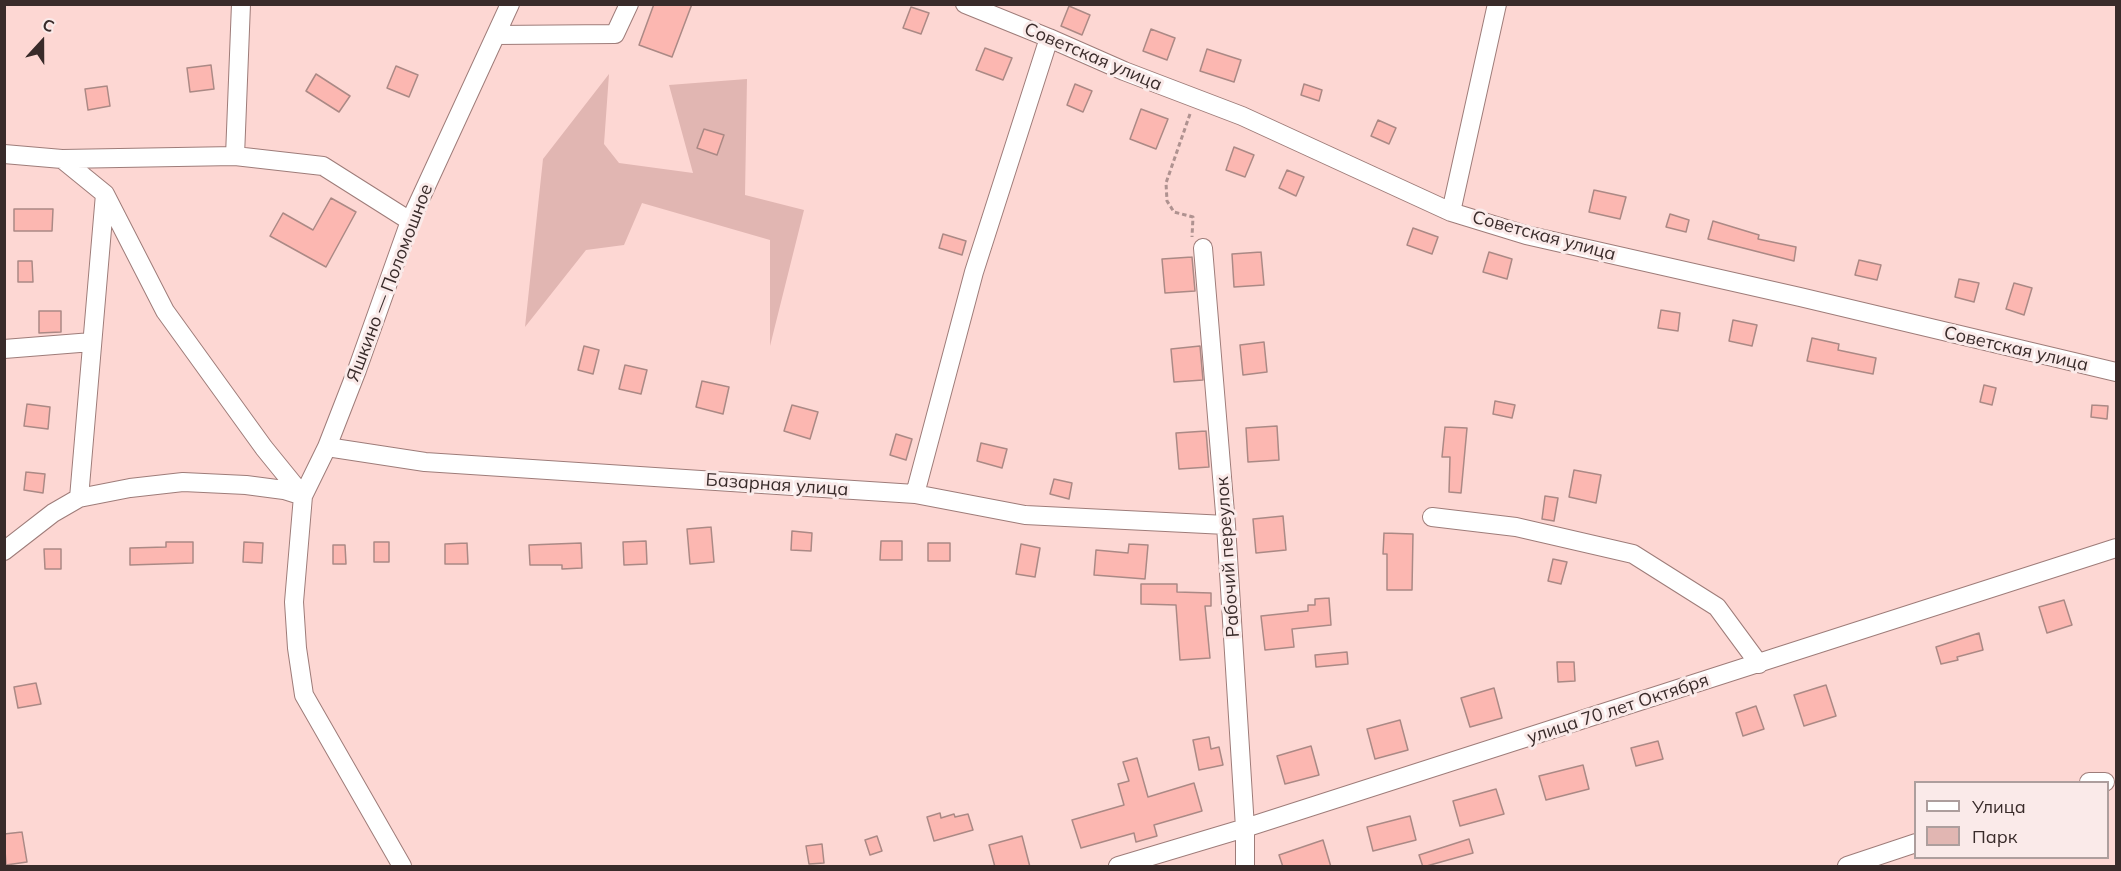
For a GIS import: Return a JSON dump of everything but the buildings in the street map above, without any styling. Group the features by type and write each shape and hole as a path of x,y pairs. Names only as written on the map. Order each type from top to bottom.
{"street":[{"path":"236,156 241,4"},
{"name":"Яшкино — Поломошное","path":"303,496 327,447 357,370 410,221 510,4"},
{"path":"495,35 615,34 629,4"},
{"name":"Советская улица","path":"965,4 1124,71 1242,116 1451,212 1526,236 1800,297 2116,372"},
{"path":"1451,212 1497,4"},
{"path":"915,494 974,272 1049,38"},
{"path":"4,154 62,159 236,156 323,166 410,221"},
{"path":"62,159 105,194 165,311 264,448 303,496 294,602 297,648 304,695 402,867"},
{"path":"79,498 105,194"},
{"name":"Рабочий переулок","path":"1203,248 1226,525 1245,828 1245,867"},
{"path":"4,349 92,342"},
{"name":"Базарная улица","path":"327,447 425,462 915,494 1025,515 1226,525"},
{"path":"4,551 53,513 79,498 130,488 183,482 246,485 284,490 303,496"},
{"path":"1432,517 1516,527 1633,554 1717,607 1759,664"},
{"name":"улица 70 лет Октября","path":"1118,867 2116,548"},
{"path":"1847,867 1914,844"}],"path":[{"path":"1195,99 1166,183 1166,192 1167,201 1174,212 1193,217 1191,242 1203,248"}],"green space":[{"path":"609,74 604,144 619,163 693,173 669,85 747,79 745,195 804,210 770,346 770,240 642,203 624,245 586,250 525,327 543,159"}]}
